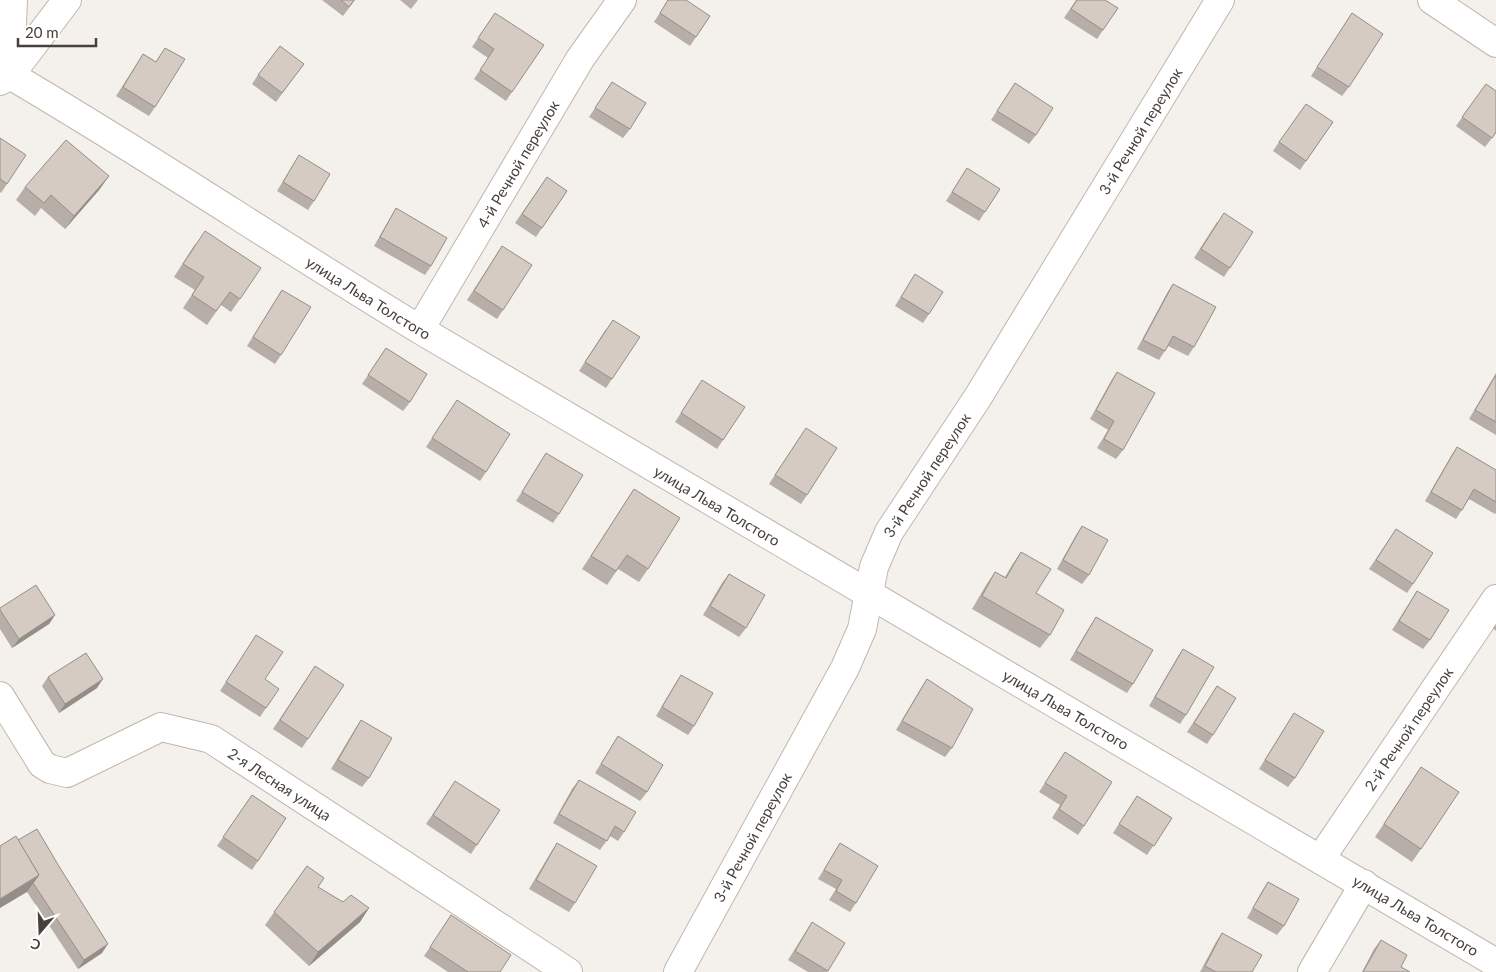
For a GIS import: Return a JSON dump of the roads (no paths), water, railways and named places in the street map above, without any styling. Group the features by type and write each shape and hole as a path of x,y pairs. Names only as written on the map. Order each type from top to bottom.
{"street":[{"path":"5,78 13,0"},
{"path":"5,78 67,0"},
{"name":"4-й Речной переулок","path":"420,329 580,59 622,0"},
{"name":"3-й Речной переулок","path":"678,972 845,668 862,629 874,567 890,532 978,397 1220,0"},
{"path":"1432,0 1496,42"},
{"name":"улица Льва Толстого","path":"5,78 74,113 420,329 868,595 1321,858 1496,963"},
{"name":"2-й Речной переулок","path":"1321,858 1496,599"},
{"name":"2-я Лесная улица","path":"0,696 42,764 50,769 67,773 161,727 211,739 568,972"},
{"path":"1312,972 1364,884"}]}
